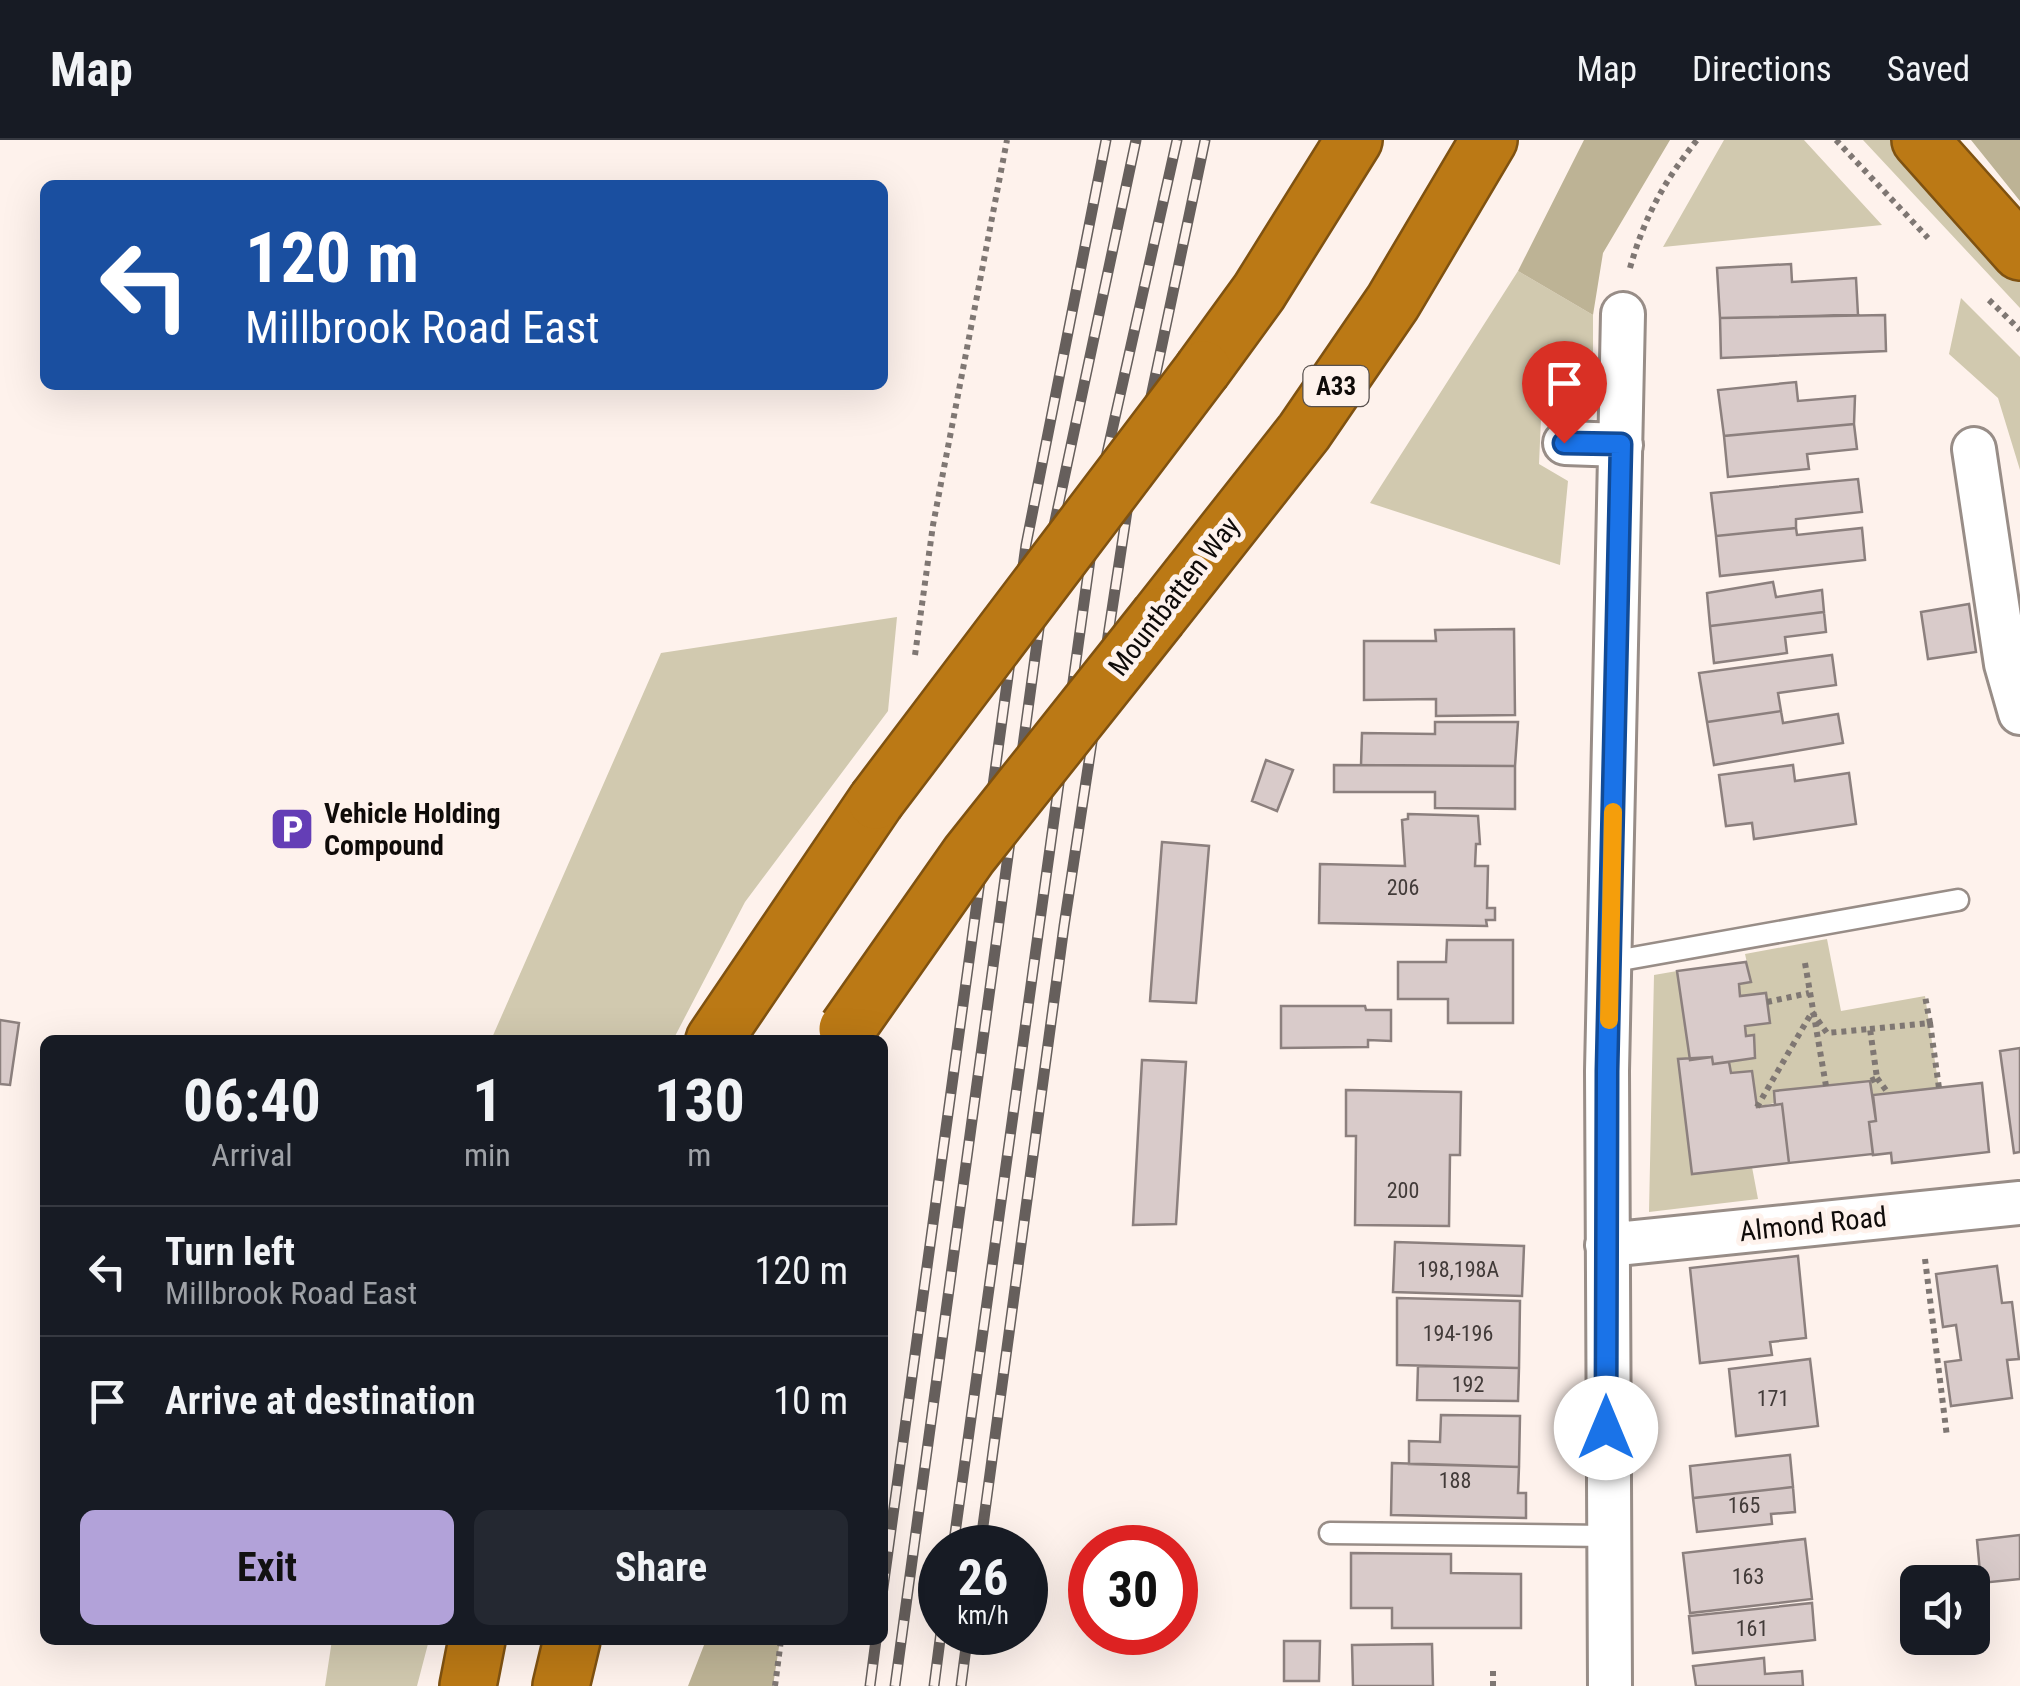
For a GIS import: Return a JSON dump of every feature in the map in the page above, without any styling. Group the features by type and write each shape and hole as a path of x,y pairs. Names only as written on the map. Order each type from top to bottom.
{"highway":[{"path":"717,1035 876,801 1259,292 1354,140"},
{"name":"Mountbatten Way","path":"844,1035 969,855 1304,432 1393,302 1489,140"},
{"path":"1920,140 2020,252"},
{"path":"468,1686 476,1645"},
{"path":"562,1686 571,1645"}],"street":[{"path":"1610,1686 1607,1245 1623,314"},
{"path":"1564,443 1621,444"},
{"path":"1974,448 2004,545 2006,664 2020,713"},
{"name":"Almond Road","path":"1607,1245 2020,1203"}],"lane":[{"path":"1610,962 1958,900"},
{"path":"1330,1533 1607,1536"}],"path":[{"path":"914,658 933,525 1007,140"},
{"path":"1623,314 1628,274 1643,222 1666,178 1697,140"},
{"path":"1804,959 1826,1086"},
{"path":"1767,1002 1809,993"},
{"path":"1926,996 1938,1088"},
{"path":"1812,1012 1827,1033 1930,1023"},
{"path":"1757,1107 1812,1012"},
{"path":"1870,1030 1874,1079 1888,1093"},
{"path":"1920,1213 1946,1437"},
{"path":"775,1686 781,1645"},
{"path":"1493,1671 1493,1686"}],"shaded area":[{"path":"1584,140 1670,140 1603,253 1593,315 1518,271"},
{"path":"1724,140 1804,140 1882,225 1663,247"},
{"path":"1863,140 1891,140 2020,281 2020,308"},
{"path":"1971,140 2020,140 2020,201"},
{"path":"1518,271 1593,315 1593,402 1541,419 1539,464 1568,481 1560,565 1370,503"},
{"path":"1961,298 2020,357 2020,470 1998,398 1949,354"},
{"path":"897,617 888,711 745,902 676,1035 493,1035 661,653"},
{"path":"1827,939 1841,1011 1925,996 1939,1088 1873,1095 1870,1081 1757,1107 1752,1071 1731,1073 1729,1062 1755,1058 1754,1035 1746,1036 1745,1026 1770,1022 1766,993 1740,996 1739,984 1751,981 1745,954"},
{"path":"1677,971 1690,1060 1678,1060 1692,1174 1752,1167 1758,1199 1649,1212 1654,975"},
{"path":"331,1645 428,1645 417,1686 325,1686"},
{"path":"704,1645 779,1645 773,1686 688,1686"}],"building":[{"path":"1791,264 1792,282 1856,278 1858,315 1720,318 1717,268"},
{"path":"1885,315 1886,351 1721,358 1720,318"},
{"path":"1796,382 1798,401 1855,396 1854,424 1724,436 1718,390"},
{"path":"1854,424 1857,449 1807,454 1809,469 1728,477 1724,436"},
{"path":"1858,479 1862,512 1796,519 1796,528 1716,536 1711,493"},
{"path":"1796,528 1797,535 1862,528 1865,560 1720,576 1716,536"},
{"path":"1773,582 1776,597 1822,590 1824,612 1710,626 1707,593"},
{"path":"1969,604 1976,652 1928,659 1921,612"},
{"path":"1824,612 1826,632 1785,637 1787,653 1714,663 1710,626"},
{"path":"1514,629 1515,715 1436,716 1436,699 1364,700 1364,641 1436,641 1435,630"},
{"path":"1832,655 1836,685 1778,693 1781,711 1707,722 1699,673"},
{"path":"1781,711 1783,723 1838,714 1843,743 1714,765 1707,722"},
{"path":"1435,722 1518,722 1515,766 1361,765 1362,733 1435,734"},
{"path":"1266,760 1293,770 1277,811 1252,801"},
{"path":"1334,765 1515,766 1515,809 1435,808 1435,792 1334,792"},
{"path":"1793,765 1795,781 1849,773 1856,824 1754,839 1752,823 1726,826 1719,775"},
{"path":"1408,814 1478,816 1480,844 1476,844 1475,866 1488,866 1487,908 1495,908 1495,920 1486,920 1487,926 1319,923 1320,864 1405,866 1402,820 1408,819"},
{"path":"1162,842 1209,846 1196,1003 1150,1001"},
{"path":"1447,940 1513,940 1513,1023 1448,1023 1448,999 1398,999 1398,962 1446,962"},
{"path":"1746,962 1751,982 1739,984 1740,996 1766,993 1770,1023 1745,1026 1746,1036 1754,1035 1755,1058 1713,1064 1712,1057 1690,1060 1677,971"},
{"path":"1281,1006 1365,1006 1366,1010 1391,1010 1391,1041 1368,1040 1368,1047 1281,1048"},
{"path":"0,1020 19,1023 10,1085 0,1084"},
{"path":"2020,1048 2020,1152 2014,1153 2000,1051"},
{"path":"1712,1057 1713,1064 1729,1062 1731,1073 1752,1071 1757,1107 1782,1104 1789,1163 1692,1174 1678,1059"},
{"path":"1142,1060 1186,1062 1176,1224 1133,1225"},
{"path":"1870,1081 1876,1121 1869,1122 1873,1154 1789,1163 1782,1104 1775,1105 1774,1091"},
{"path":"1982,1083 1989,1152 1892,1163 1891,1153 1873,1155 1869,1122 1876,1121 1873,1095"},
{"path":"1346,1090 1461,1092 1460,1155 1450,1155 1449,1226 1355,1225 1356,1136 1346,1136"},
{"path":"1395,1242 1524,1246 1522,1296 1393,1292"},
{"path":"1798,1256 1806,1338 1770,1342 1772,1355 1700,1363 1690,1268"},
{"path":"1997,1266 2002,1303 2012,1302 2019,1359 2007,1360 2012,1398 1951,1406 1945,1362 1961,1360 1956,1325 1943,1327 1936,1274"},
{"path":"1397,1298 1520,1301 1519,1368 1397,1365"},
{"path":"1810,1359 1818,1426 1736,1436 1729,1369"},
{"path":"1418,1366 1519,1368 1518,1401 1417,1400"},
{"path":"1441,1415 1520,1416 1519,1467 1409,1464 1409,1441 1440,1442"},
{"path":"1790,1455 1793,1487 1693,1498 1690,1466"},
{"path":"1392,1463 1519,1467 1518,1493 1526,1493 1526,1518 1391,1515"},
{"path":"1793,1487 1795,1512 1771,1514 1772,1524 1697,1532 1693,1498"},
{"path":"2020,1535 2020,1579 1990,1582 1990,1565 1979,1565 1977,1540"},
{"path":"1805,1539 1812,1599 1690,1613 1683,1553"},
{"path":"1351,1553 1451,1554 1451,1573 1521,1574 1521,1628 1392,1628 1392,1608 1351,1608"},
{"path":"1812,1603 1815,1640 1693,1653 1689,1616"},
{"path":"1284,1641 1320,1641 1319,1681 1284,1681"},
{"path":"1432,1644 1433,1686 1353,1686 1352,1645"},
{"path":"1764,1658 1765,1674 1802,1671 1803,1686 1696,1686 1693,1666"}],"railway":[{"path":"888,1551 1026,545 1106,140"},
{"path":"895,1686 1051,540 1136,140"},
{"path":"956,1525 1101,480 1177,140"},
{"path":"983,1525 1064,926 1127,511 1205,140"},
{"path":"870,1686 875,1645"},
{"path":"934,1686 938,1655"},
{"path":"961,1686 965,1655"}],"slow traffic":[{"path":"1609,1020 1613,812"}],"place":[{"name":"Vehicle Holding Compound","path":"292,829"}],"route":[{"path":"1564,443 1621,444 1607,1071 1606,1428"}]}
